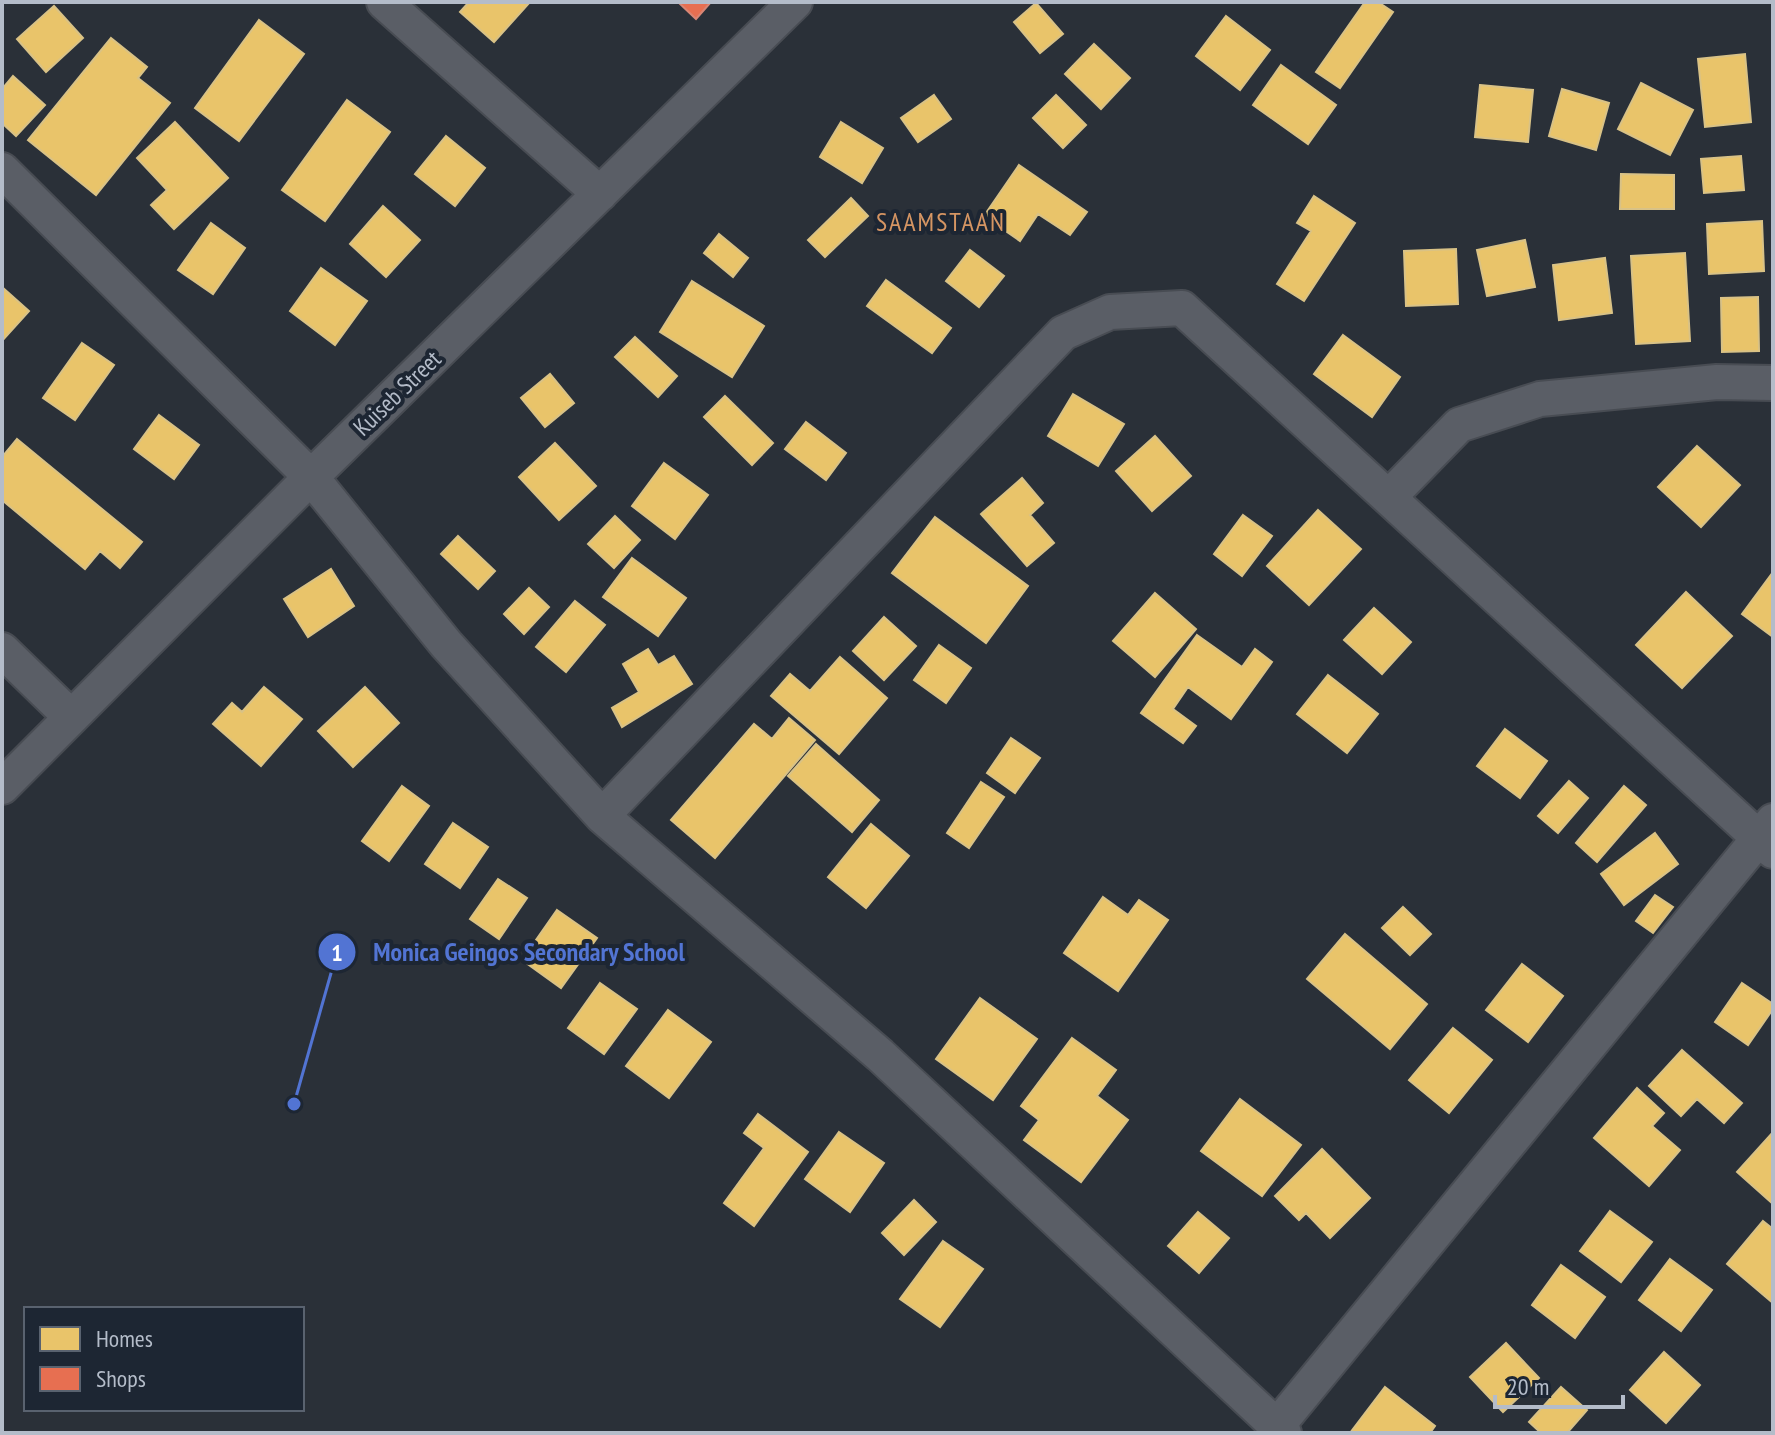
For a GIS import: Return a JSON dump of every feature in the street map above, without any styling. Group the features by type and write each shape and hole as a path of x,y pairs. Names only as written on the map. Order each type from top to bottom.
{"street":[{"path":"384,2 600,194"},
{"name":"Kuiseb Street","path":"2,787 311,477 795,2"},
{"path":"2,170 311,477 446,644 602,816 880,1055 1281,1430 1768,836 1530,631 1182,308 1110,312 1063,333 602,816"},
{"path":"1389,497 1459,425 1540,399 1717,382 1773,383"},
{"path":"2,650 70,716"}],"building: Homes":[{"path":"469,2 530,2 494,42 460,12"},
{"path":"1365,2 1378,2 1393,12 1340,88 1316,72"},
{"path":"1036,3 1063,34 1040,53 1014,22"},
{"path":"54,6 83,38 46,72 17,39"},
{"path":"1226,16 1270,50 1240,90 1196,56"},
{"path":"259,20 304,54 239,141 195,108"},
{"path":"111,38 147,67 138,78 170,103 96,195 28,140"},
{"path":"1094,44 1130,78 1101,109 1065,74"},
{"path":"1745,54 1751,122 1705,127 1698,59"},
{"path":"1281,65 1336,105 1308,144 1253,105"},
{"path":"13,76 45,105 16,136 2,123 2,89"},
{"path":"1641,83 1693,110 1670,155 1618,129"},
{"path":"1480,85 1533,90 1528,142 1475,137"},
{"path":"1562,89 1609,103 1596,150 1549,136"},
{"path":"934,95 951,119 918,142 901,118"},
{"path":"1056,95 1086,125 1063,148 1033,118"},
{"path":"347,100 390,132 325,221 282,190"},
{"path":"175,122 228,178 174,229 151,205 167,190 137,158"},
{"path":"841,122 883,148 862,183 820,157"},
{"path":"446,136 485,168 455,206 415,174"},
{"path":"1741,156 1744,190 1704,193 1701,159"},
{"path":"1019,165 1087,212 1070,235 1038,214 1020,241 984,216"},
{"path":"1621,174 1674,175 1674,209 1620,209"},
{"path":"1314,196 1355,223 1304,301 1277,284 1311,231 1297,223"},
{"path":"851,198 868,216 825,257 808,240"},
{"path":"383,206 420,240 386,277 350,244"},
{"path":"1762,221 1764,271 1709,274 1707,224"},
{"path":"211,223 245,248 213,294 178,270"},
{"path":"719,234 748,258 733,277 704,253"},
{"path":"1525,240 1535,287 1487,296 1477,250"},
{"path":"1456,249 1458,304 1406,306 1404,251"},
{"path":"970,250 1004,276 979,307 946,281"},
{"path":"1685,253 1690,341 1636,344 1631,256"},
{"path":"1605,258 1612,313 1559,320 1553,265"},
{"path":"321,268 367,301 335,345 290,311"},
{"path":"886,280 951,328 932,353 867,306"},
{"path":"692,281 764,326 732,377 660,332"},
{"path":"2,287 29,311 2,341"},
{"path":"1758,297 1759,351 1722,352 1721,298"},
{"path":"1343,335 1400,377 1372,417 1314,374"},
{"path":"635,337 677,376 658,397 615,357"},
{"path":"82,343 114,365 75,420 43,398"},
{"path":"550,374 574,403 545,427 521,398"},
{"path":"1073,394 1124,424 1098,466 1048,436"},
{"path":"725,396 773,443 752,465 704,417"},
{"path":"159,415 199,445 174,479 134,449"},
{"path":"806,422 846,453 826,480 785,449"},
{"path":"1155,436 1191,476 1152,511 1116,471"},
{"path":"17,439 142,542 120,568 100,551 85,569 2,500 2,457"},
{"path":"555,443 596,486 559,520 519,477"},
{"path":"1697,446 1740,485 1701,527 1658,487"},
{"path":"664,463 708,495 675,539 632,506"},
{"path":"1022,478 1043,503 1030,515 1054,543 1027,566 981,514"},
{"path":"1318,510 1361,549 1309,605 1267,566"},
{"path":"1243,515 1272,536 1242,576 1214,554"},
{"path":"615,516 640,540 614,568 588,544"},
{"path":"935,517 1028,586 986,643 892,573"},
{"path":"458,536 495,571 478,589 441,554"},
{"path":"632,558 686,598 658,636 603,597"},
{"path":"331,569 354,606 308,637 284,599"},
{"path":"1773,572 1773,637 1742,614"},
{"path":"529,588 549,607 524,634 504,614"},
{"path":"1686,592 1732,636 1682,688 1636,645"},
{"path":"1155,593 1196,629 1155,677 1113,641"},
{"path":"575,601 605,625 566,672 536,647"},
{"path":"1374,608 1411,642 1382,674 1344,640"},
{"path":"884,617 916,646 884,680 853,651"},
{"path":"1197,635 1242,667 1255,649 1272,662 1231,719 1188,687 1173,709 1196,726 1183,743 1141,713"},
{"path":"939,645 971,668 946,703 914,680"},
{"path":"648,649 658,665 674,656 692,684 622,727 612,708 639,692 623,664"},
{"path":"840,657 887,698 839,754 771,696 790,674 810,691"},
{"path":"1328,675 1378,714 1347,753 1297,714"},
{"path":"264,687 302,719 261,766 213,724 232,703 242,712"},
{"path":"365,687 399,723 353,767 318,731"},
{"path":"789,718 815,740 715,858 671,820 754,724 772,739"},
{"path":"1505,729 1547,761 1520,798 1477,766"},
{"path":"1011,738 1040,758 1015,793 987,773"},
{"path":"816,744 879,800 852,832 788,776"},
{"path":"1569,781 1588,798 1558,833 1538,816"},
{"path":"981,782 1004,797 969,848 947,833"},
{"path":"402,786 429,806 389,861 362,841"},
{"path":"1624,786 1646,805 1597,862 1576,843"},
{"path":"453,823 488,847 460,888 425,864"},
{"path":"871,824 909,856 866,908 828,877"},
{"path":"1655,833 1678,864 1624,905 1601,874"},
{"path":"498,879 527,898 499,939 470,919"},
{"path":"1655,895 1673,907 1653,933 1636,921"},
{"path":"1103,897 1128,915 1139,900 1168,920 1118,991 1064,953"},
{"path":"1403,907 1431,934 1410,955 1382,928"},
{"path":"557,910 597,938 561,988 522,960"},
{"path":"1345,934 1427,1004 1390,1049 1307,979"},
{"path":"1522,964 1563,996 1528,1042 1486,1010"},
{"path":"600,983 637,1009 604,1054 568,1028"},
{"path":"1742,983 1773,1004 1773,1009 1748,1045 1715,1022"},
{"path":"980,998 1037,1039 993,1100 936,1059"},
{"path":"668,1010 711,1042 669,1098 626,1066"},
{"path":"1453,1028 1492,1060 1449,1113 1409,1080"},
{"path":"1072,1038 1116,1070 1097,1096 1128,1120 1081,1182 1024,1140 1039,1120 1021,1106"},
{"path":"1682,1050 1742,1103 1724,1123 1697,1099 1681,1116 1649,1086"},
{"path":"1637,1088 1664,1113 1652,1126 1680,1150 1649,1186 1594,1138"},
{"path":"1240,1099 1301,1145 1262,1196 1201,1151"},
{"path":"758,1114 808,1152 754,1226 724,1203 764,1148 744,1133"},
{"path":"839,1132 884,1163 850,1212 805,1179"},
{"path":"1773,1132 1773,1204 1737,1172"},
{"path":"1322,1149 1370,1198 1330,1238 1306,1213 1299,1220 1275,1196"},
{"path":"914,1200 936,1222 904,1255 882,1233"},
{"path":"1610,1211 1652,1242 1621,1282 1580,1251"},
{"path":"1198,1212 1229,1238 1199,1273 1168,1246"},
{"path":"1763,1221 1773,1229 1773,1303 1727,1264"},
{"path":"943,1241 983,1269 940,1327 900,1299"},
{"path":"1670,1259 1712,1290 1681,1331 1639,1300"},
{"path":"1561,1265 1605,1297 1575,1338 1532,1305"},
{"path":"1506,1343 1539,1378 1503,1412 1470,1377"},
{"path":"1664,1352 1700,1385 1666,1423 1630,1390"},
{"path":"1385,1387 1435,1426 1430,1433 1350,1433"},
{"path":"1561,1387 1587,1410 1567,1433 1541,1433 1529,1422"}],"building: Shops":[{"path":"678,2 711,2 696,19"}],"place":[{"name":"Monica Geingos Secondary School","path":"294,1104"}],"district":[{"name":"SAAMSTAAN","path":"941,221"}]}
